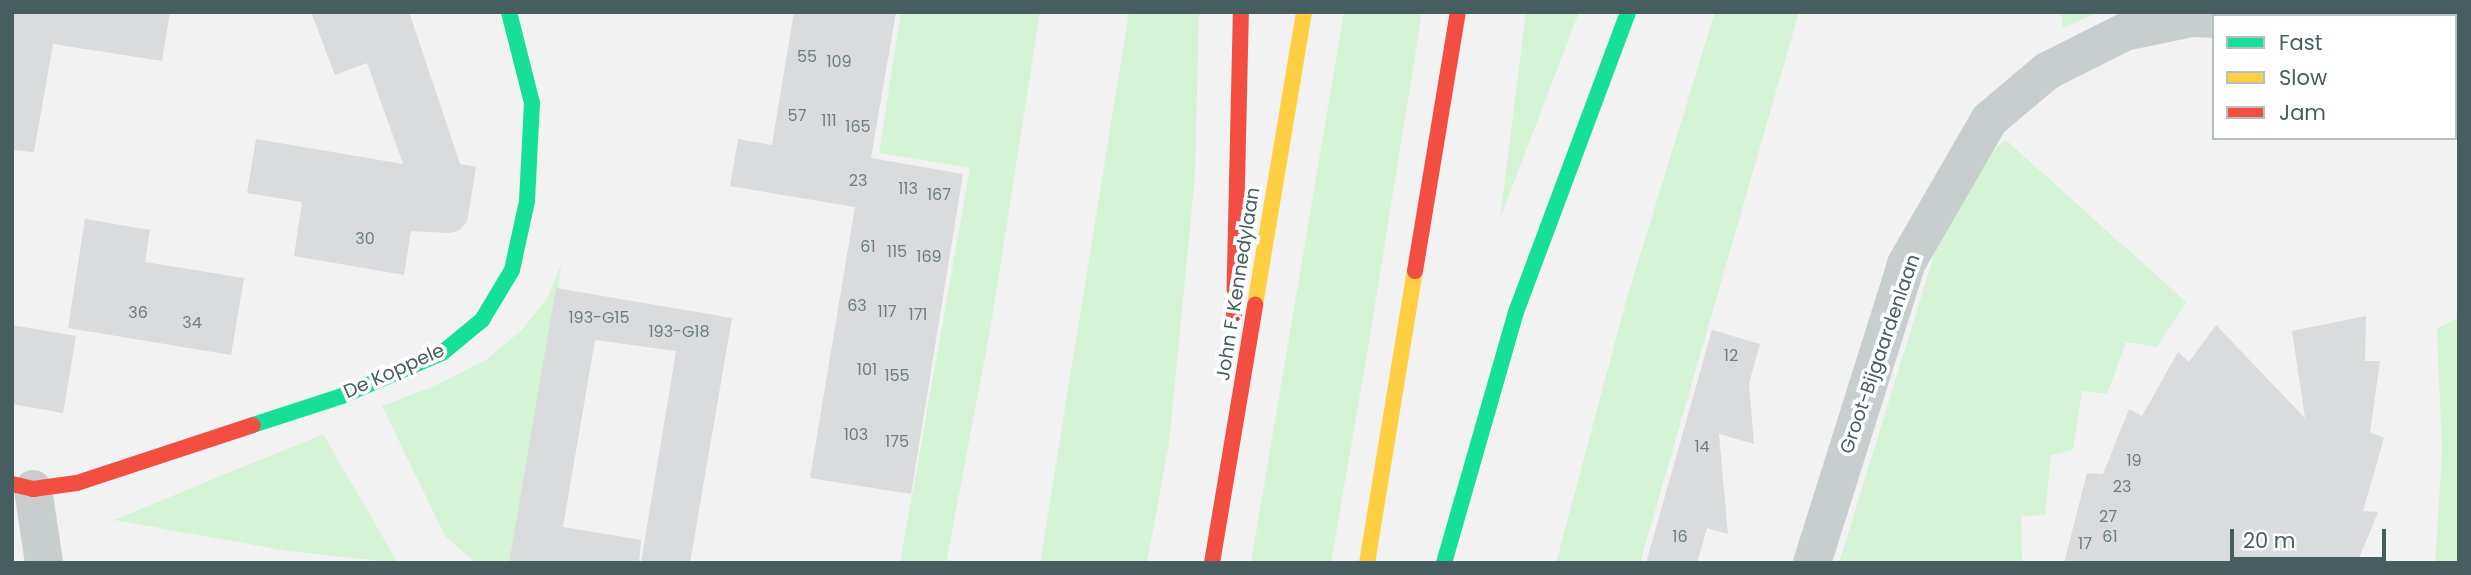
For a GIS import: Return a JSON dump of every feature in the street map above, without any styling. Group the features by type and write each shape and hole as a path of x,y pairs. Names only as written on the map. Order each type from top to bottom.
{"main road":[{"name":"De Koppele","path":"23,486 78,483 342,396 442,353 482,320 512,270 527,201 532,103 509,12"},
{"path":"1229,464 1241,12"},
{"name":"John F. Kennedylaan","path":"1212,563 1304,12"},
{"path":"1367,563 1458,12"},
{"path":"1444,563 1516,312 1628,12"}],"street":[{"name":"Groot-Bijgaardenlaan","path":"1812,563 1906,264 1990,120 2046,71 2125,32 2191,18 2212,19"},
{"name":"De Koppele","path":"23,486 44,563"}],"green space":[{"path":"901,12 1040,12 991,325 946,563 900,563 970,168 879,153"},
{"path":"1129,12 1199,12 1195,176 1169,443 1147,563 1040,563"},
{"path":"1344,12 1422,12 1369,342 1331,563 1251,563"},
{"path":"1526,12 1579,12 1500,219"},
{"path":"1715,12 1799,12 1640,563 1556,563 1626,301"},
{"path":"2061,12 2098,12 2063,28"},
{"path":"2372,12 2459,12 2459,61 2457,14"},
{"path":"2006,140 2186,302 2157,347 2126,342 2107,394 2082,391 2073,450 2051,455 2045,515 2021,516 2022,563 1839,563 1946,216 1996,148"},
{"path":"561,265 527,563 476,563 445,536 382,406 435,386 487,359 522,330 548,297"},
{"path":"2459,318 2459,563 2435,563 2442,454 2437,328"},
{"path":"323,434 398,563 288,551 114,520"}],"building":[{"path":"12,12 170,12 162,61 53,44 34,152 12,150"},
{"path":"311,12 409,12 460,164 476,167 467,222 458,231 449,233 411,231 404,275 294,256 302,202 247,193 256,139 403,164 367,63 335,75"},
{"path":"794,12 896,12 871,158 963,174 911,494 810,478 855,207 730,186 738,139 772,145"},
{"path":"85,219 150,230 145,262 244,278 231,355 68,328"},
{"path":"556,288 732,318 690,563 641,563 676,351 595,340 563,527 641,540 639,563 509,563"},
{"path":"2366,316 2365,361 2380,361 2370,432 2384,438 2363,511 2378,512 2357,563 2064,563 2087,473 2103,474 2129,409 2142,416 2178,352 2189,362 2216,325 2305,418 2292,331"},
{"path":"12,325 76,336 63,413 12,404"},
{"path":"1712,330 1760,344 1749,383 1754,444 1719,434 1728,534 1707,528 1697,563 1646,563"}],"traffic: fast":[{"path":"253,425 342,396 442,353 482,320 512,270 527,201 532,103 509,12"},
{"path":"1444,563 1516,312 1628,12"}],"traffic: slow":[{"path":"1255,305 1304,12"},
{"path":"1367,563 1415,271"}],"traffic: jam":[{"path":"1234,315 1241,12"},
{"path":"1415,271 1458,12"},
{"path":"1212,563 1255,305"},
{"path":"12,484 33,489 77,483 253,425"}]}
